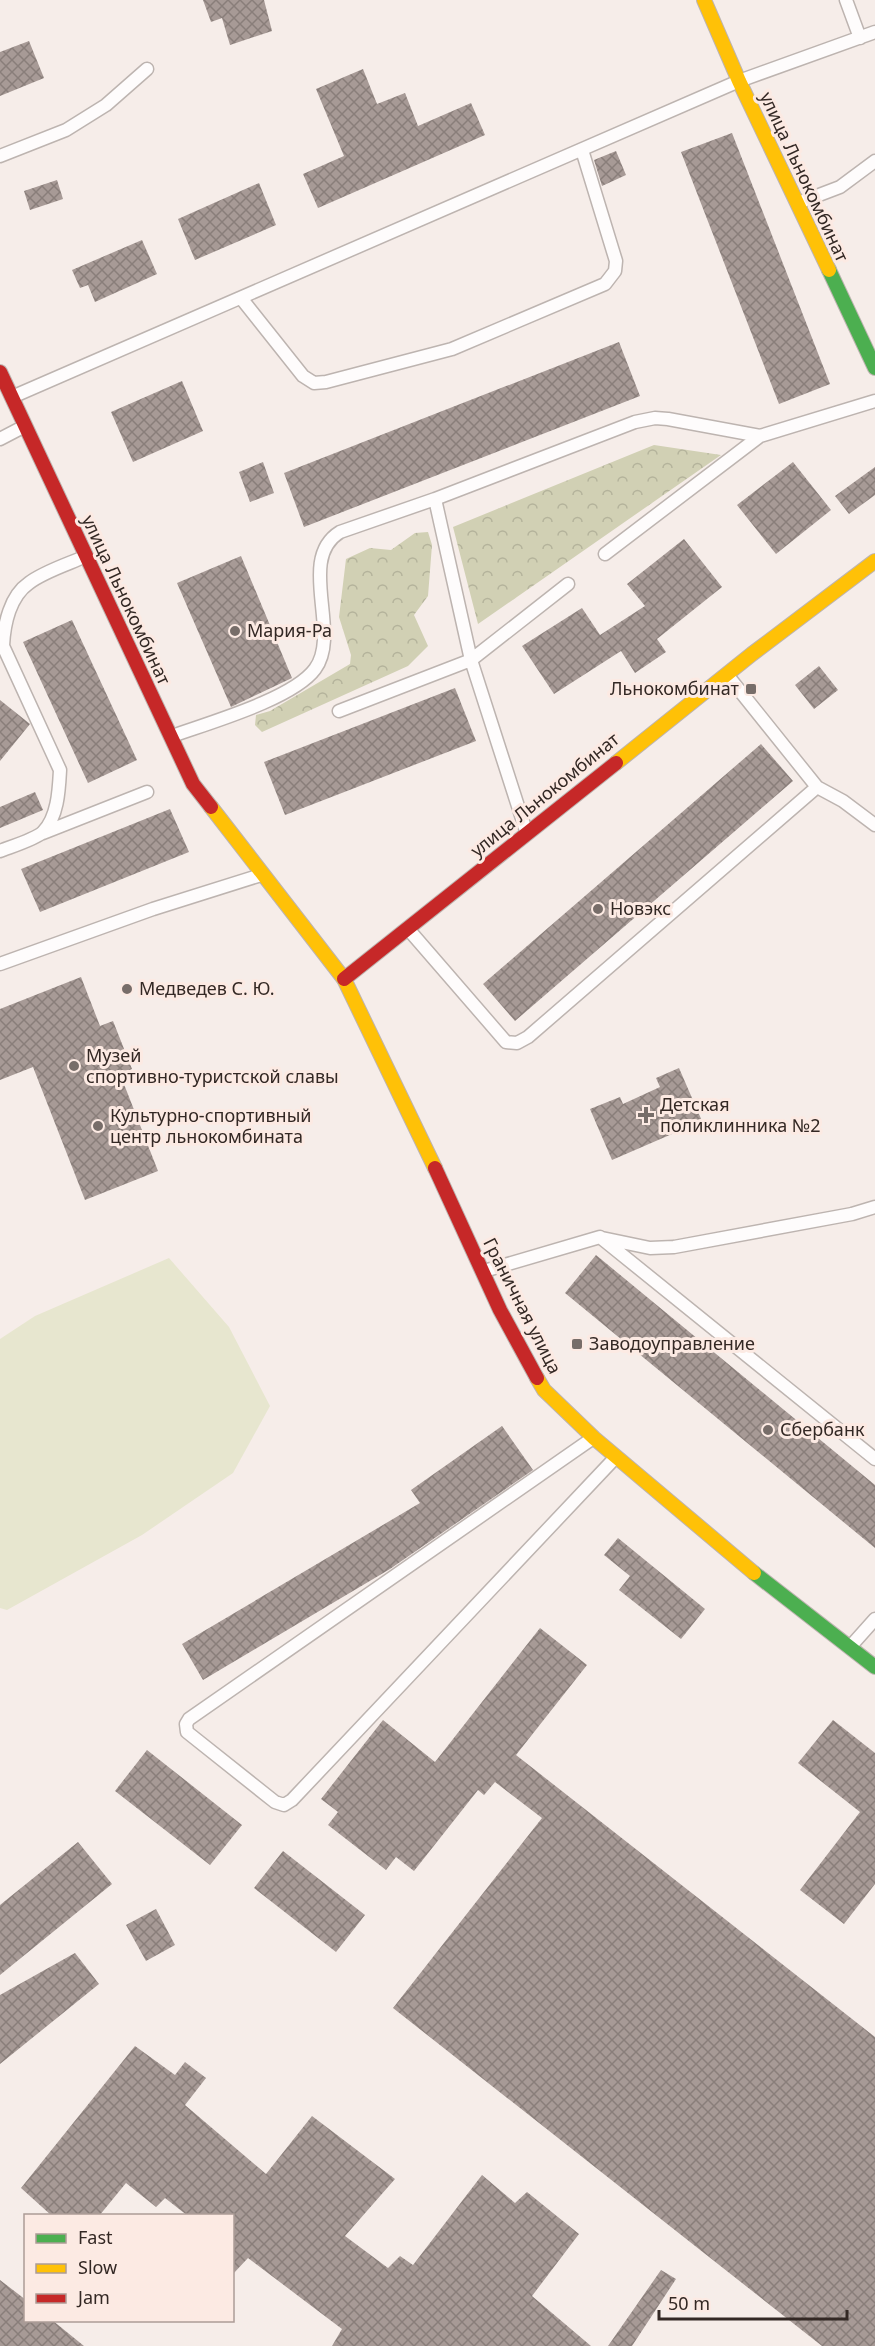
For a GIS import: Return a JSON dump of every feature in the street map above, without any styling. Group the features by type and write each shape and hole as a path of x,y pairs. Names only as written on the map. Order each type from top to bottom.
{"street":[{"name":"улица Льнокомбинат","path":"704,0 739,81 874,364"},
{"name":"улица Льнокомбинат","path":"0,372 193,784 344,979 726,674 875,561"},
{"name":"Граничная улица","path":"344,979 500,1310 544,1390 594,1438 747,1568 875,1668"}],"lane":[{"path":"846,0 860,38"},
{"path":"11,398 739,81 875,32"},
{"path":"0,156 66,130 106,105 147,69"},
{"path":"241,298 303,375 314,383 326,382 452,349 605,284 612,278 616,261 582,150"},
{"path":"797,203 840,187 875,161"},
{"path":"605,554 760,436 875,401"},
{"path":"170,737 277,697 302,683 316,669 323,652 319,573 326,546 332,537 340,532 435,499 635,422 655,418 760,436"},
{"path":"0,440 24,427"},
{"path":"435,499 471,660 527,832"},
{"path":"43,833 54,812 60,770 3,646 4,628 14,600 28,583 85,556"},
{"path":"339,711 471,660 568,584"},
{"path":"726,674 817,787 843,801 875,825"},
{"path":"407,928 506,1042 517,1043 528,1037 817,787"},
{"path":"0,852 147,792"},
{"path":"0,964 153,909 262,874"},
{"path":"483,1272 600,1237 650,1248 674,1247 852,1214 875,1207"},
{"path":"600,1237 875,1459"},
{"path":"594,1438 189,1719 186,1724 187,1732 275,1802 284,1805 292,1800 616,1457"},
{"path":"848,1648 875,1619"}],"green space":[{"path":"654,445 721,455 478,624 453,527"},
{"path":"428,532 432,545 428,596 414,615 428,646 408,666 262,732 255,725 256,715 270,711 350,664 351,655 339,617 346,559 370,548 391,550 415,533"},
{"path":"169,1258 229,1327 270,1406 233,1473 142,1535 7,1610 0,1608 0,1339 35,1316"}],"building":[{"path":"203,0 264,0 272,31 230,45 222,18 211,22"},
{"path":"29,41 44,78 0,96 0,52"},
{"path":"363,69 377,104 405,93 418,126 471,103 485,135 318,208 303,174 344,156 316,89"},
{"path":"732,133 830,384 779,404 681,152"},
{"path":"616,151 626,175 602,186 594,160"},
{"path":"57,180 63,199 30,210 24,191"},
{"path":"259,183 276,225 195,260 178,219"},
{"path":"142,240 157,274 95,302 88,285 80,288 72,270"},
{"path":"619,342 640,396 304,527 284,473"},
{"path":"182,381 203,431 133,462 111,412"},
{"path":"263,462 274,493 250,502 239,472"},
{"path":"793,462 831,510 776,554 737,505"},
{"path":"875,467 875,495 849,514 835,496"},
{"path":"684,539 722,587 657,639 666,652 635,673 621,651 554,694 522,646 582,608 600,635 645,606 627,584"},
{"name":"Мария-Ра","path":"241,556 292,678 231,707 177,583"},
{"path":"72,620 137,760 88,783 23,642"},
{"path":"819,666 838,690 814,709 795,685"},
{"path":"455,688 476,741 285,815 264,762"},
{"path":"0,700 30,724 0,761"},
{"path":"761,744 793,781 515,1021 483,984"},
{"path":"35,792 43,810 0,828 0,807"},
{"path":"170,809 189,852 40,912 21,869"},
{"name":"Культурно-спортивный центр льнокомбината","path":"81,977 100,1026 113,1021 132,1069 120,1074 158,1171 85,1200 33,1067 0,1080 0,1009"},
{"name":"Детская поликлинника №2","path":"679,1068 702,1121 612,1160 590,1109 620,1097 623,1104 660,1087 656,1078"},
{"path":"596,1255 875,1485 875,1548 565,1293"},
{"path":"502,1426 533,1470 390,1569 203,1680 182,1644 420,1503 411,1490"},
{"path":"618,1538 705,1609 681,1639 619,1590 630,1576 604,1555"},
{"path":"540,1628 587,1665 516,1755 875,2037 875,2346 822,2346 393,2008 542,1818 495,1782 484,1795 478,1790 414,1871 396,1857 386,1870 328,1825 338,1812 321,1799 383,1720 435,1762"},
{"path":"833,1720 875,1753 875,1884 844,1924 800,1890 860,1812 798,1763"},
{"path":"147,1750 242,1825 210,1865 115,1791"},
{"path":"78,1842 112,1884 0,1975 0,1905"},
{"path":"283,1851 365,1915 336,1952 254,1888"},
{"path":"156,1909 175,1945 146,1961 126,1925"},
{"path":"75,1953 99,1984 0,2064 0,1995"},
{"path":"135,2046 175,2075 185,2062 206,2078 185,2105 266,2174 312,2116 395,2179 345,2236 388,2268 400,2256 413,2265 482,2175 515,2203 527,2192 579,2234 532,2296 591,2346 332,2346 342,2329 248,2258 234,2273 234,2214 185,2214 165,2198 156,2207 126,2183 101,2214 50,2214 21,2188"},
{"path":"661,2270 676,2279 632,2346 608,2346"},
{"path":"0,2280 24,2298 24,2322 54,2322 84,2346 0,2346"}],"traffic: fast":[{"path":"829,270 875,368"},
{"path":"754,1573 875,1667"}],"traffic: slow":[{"path":"704,0 739,81 829,270"},
{"path":"616,763 752,654 875,561"},
{"path":"211,807 344,979 435,1168"},
{"path":"537,1378 544,1390 594,1438 754,1573"}],"traffic: jam":[{"path":"0,372 193,784 211,807"},
{"path":"344,979 616,763"},
{"path":"435,1168 500,1310 537,1378"}],"place":[{"name":"Мария-Ра","path":"235,631"},
{"name":"Льнокомбинат","path":"751,689"},
{"name":"Новэкс","path":"598,909"},
{"name":"Медведев С. Ю.","path":"127,989"},
{"name":"Музей спортивно-туристской славы","path":"74,1066"},
{"name":"Детская поликлинника №2","path":"646,1115"},
{"name":"Культурно-спортивный центр льнокомбината","path":"98,1126"},
{"name":"Заводоуправление","path":"577,1344"},
{"name":"Сбербанк","path":"768,1430"}]}
